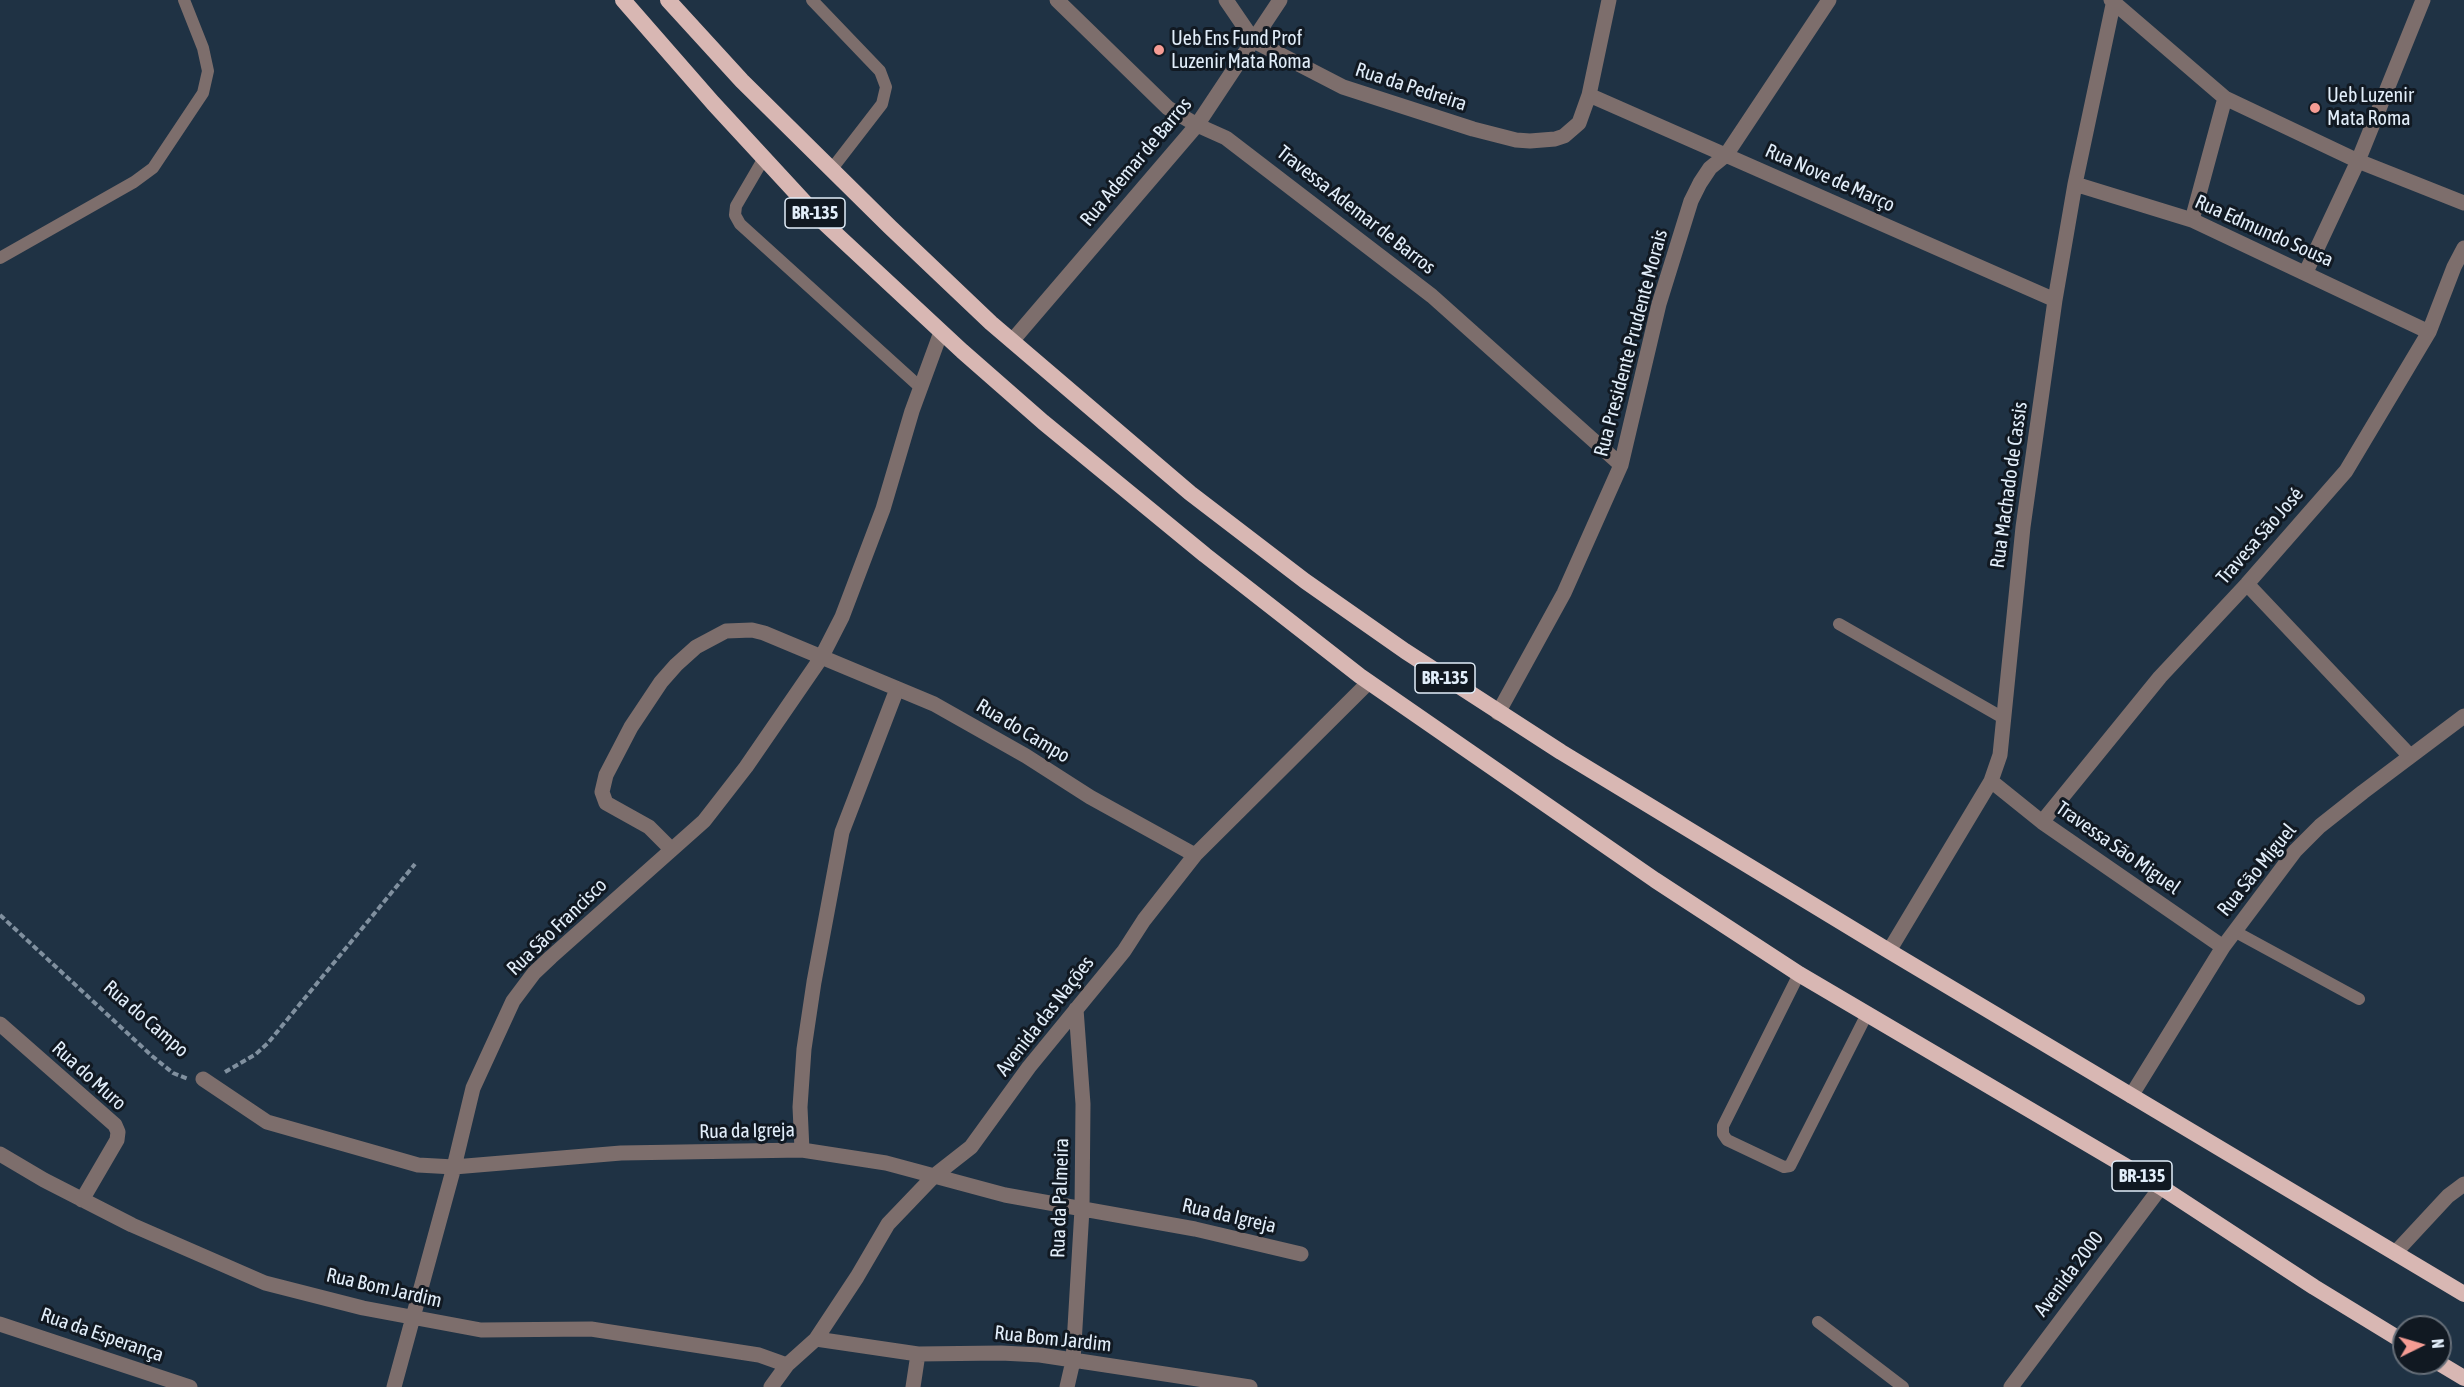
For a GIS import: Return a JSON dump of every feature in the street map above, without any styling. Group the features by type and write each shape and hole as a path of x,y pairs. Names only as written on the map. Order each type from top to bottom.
{"highway":[{"name":"BR-135","path":"623,0 821,220 941,332 1043,422 1205,555 1369,682 1595,839 1799,974 2161,1187 2314,1287 2392,1335"},
{"name":"BR-135","path":"668,0 742,81 831,170 1012,341 1216,513 1305,581 1498,712 1889,951 2464,1294"}],"street":[{"name":"Travessa Ademar de Barros","path":"1057,0 1168,108 1234,143 1432,296 1621,465"},
{"name":"Rua da Pedreira","path":"1226,0 1254,41 1343,87 1406,109 1516,140 1547,141 1564,136 1579,123 1589,95 1609,0"},
{"name":"Rua Ademar de Barros","path":"1012,341 1197,125 1280,0"},
{"name":"Rua Presidente Prudente Morais","path":"1498,712 1564,593 1621,465 1659,304 1691,201 1710,168 1726,155 1829,0"},
{"path":"2306,272 2358,161 2423,0"},
{"path":"2113,1 2225,98 2358,161 2464,203"},
{"name":"Rua Machado de Cassis","path":"1889,951 1991,781 2000,755 2022,538 2055,300 2075,184 2113,1"},
{"name":"Rua Nove de Março","path":"1589,95 2055,300"},
{"path":"2192,220 2225,98"},
{"name":"Rua Edmundo Sousa","path":"2075,184 2192,220 2429,332"},
{"name":"Travesa São José","path":"2042,822 2160,677 2247,584 2346,471 2429,332 2454,267 2464,248"},
{"path":"821,658 842,617 883,509 941,332"},
{"path":"2247,584 2409,756"},
{"name":"Rua do Campo","path":"671,849 649,826 606,803 602,792 603,785 613,760 631,727 661,682 696,648 726,631 752,630 934,704 1026,756 1090,797 1195,855"},
{"name":"Rua São Francisco","path":"394,1387 454,1167 473,1088 513,1001 534,973 704,821 746,767 821,658"},
{"name":"Avenida das Nações","path":"771,1387 786,1365 816,1339 857,1277 888,1224 934,1176 971,1147 1029,1067 1124,951 1144,920 1195,855 1369,682"},
{"path":"802,1150 800,1107 809,1014 842,832 897,689"},
{"name":"Rua São Miguel","path":"2131,1096 2223,946 2295,851 2320,826 2464,716"},
{"name":"Travessa São Miguel","path":"1991,781 2042,822 2223,946"},
{"name":"Rua da Palmeira","path":"1067,1387 1073,1361 1082,1209 1083,1104 1076,1009"},
{"name":"Rua do Muro","path":"0,1024 115,1125 118,1132 117,1140 82,1200"},
{"name":"Rua da Igreja","path":"202,1079 267,1122 397,1161 418,1165 454,1167 621,1153 802,1150 886,1163 1005,1195 1195,1229 1301,1254"},
{"name":"Rua Bom Jardim","path":"0,1154 132,1225 265,1282 363,1308 481,1330 591,1329 759,1355 786,1365"},
{"path":"2395,1253 2448,1196 2464,1184"},
{"name":"Avenida 2000","path":"2011,1387 2161,1187"},
{"name":"Rua da Esperança","path":"0,1324 190,1387"},
{"name":"Rua Bom Jardim","path":"816,1339 918,1354 1040,1355 1250,1387"},
{"path":"914,1387 918,1354"}],"lane":[{"path":"0,258 134,182 153,168 203,93 208,71 203,48 184,0"},
{"path":"812,0 880,70 886,87 882,104 831,170"},
{"path":"764,158 736,206 735,215 740,224 921,388"},
{"path":"1839,624 2005,719"},
{"path":"2234,932 2360,999"},
{"path":"1799,974 1723,1126 1723,1134 1727,1140 1784,1167 1790,1166 1867,1014"},
{"path":"1818,1322 1903,1387"}],"path":[{"path":"202,1079 225,1072 256,1054 268,1043 415,864"},
{"name":"Rua do Campo","path":"0,915 152,1056 173,1073 187,1079 202,1079"}],"place":[{"name":"Ueb Ens Fund Prof Luzenir Mata Roma","path":"1159,50"},
{"name":"Ueb Luzenir Mata Roma","path":"2315,108"}]}
